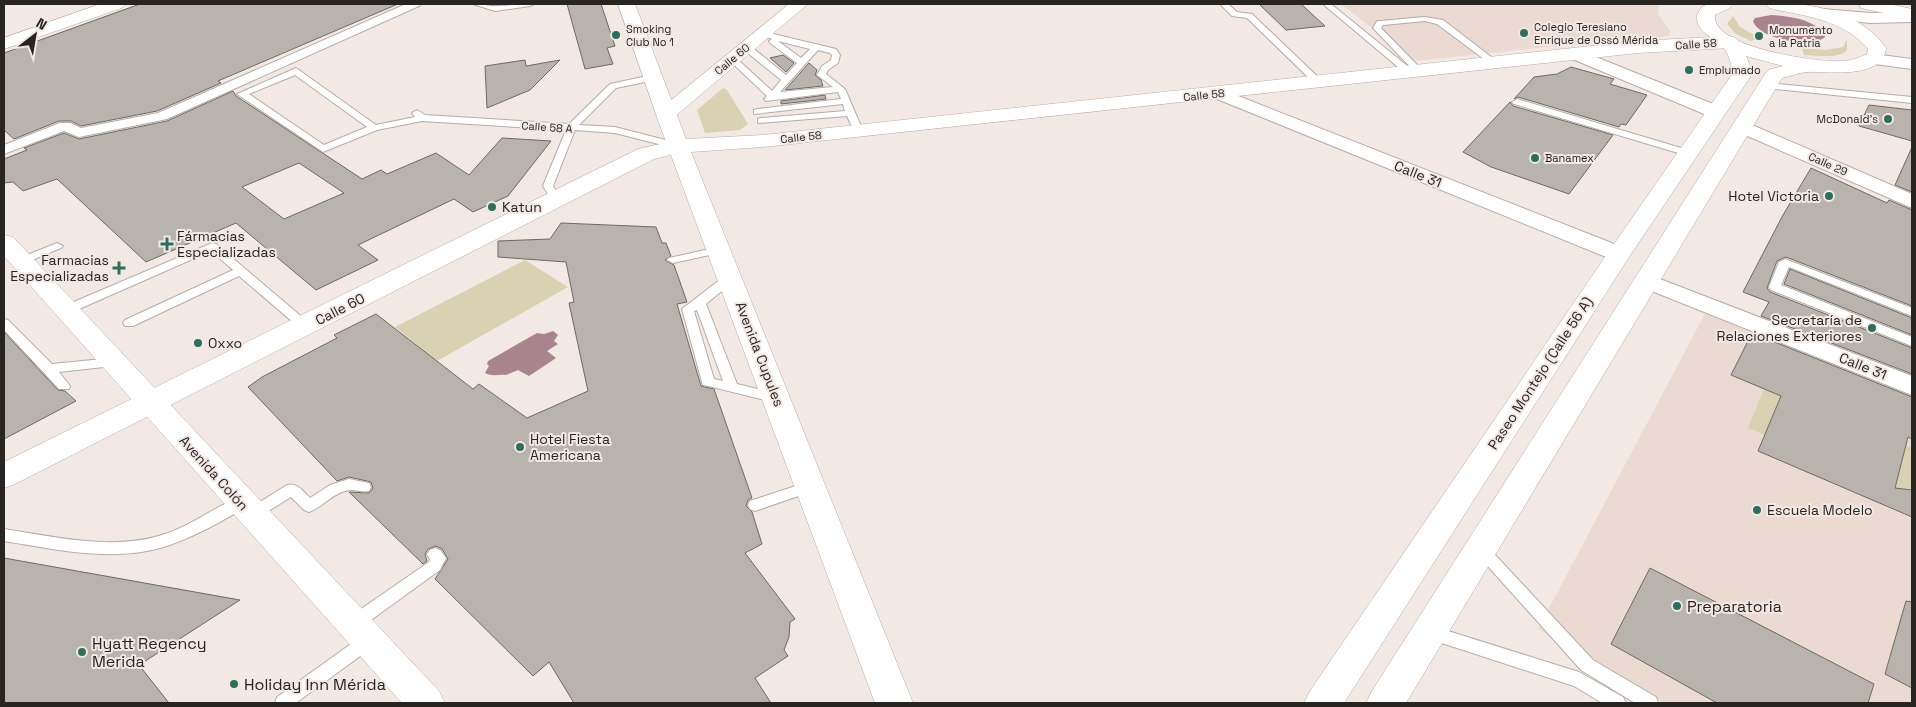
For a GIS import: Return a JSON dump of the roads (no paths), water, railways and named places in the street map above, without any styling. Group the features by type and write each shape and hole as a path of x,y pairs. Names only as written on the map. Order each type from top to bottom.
{"main road":[{"path":"4,44 116,4"},
{"name":"Avenida Cupules","path":"626,4 678,146 720,250 894,703"},
{"name":"Calle 60","path":"666,114 799,4"},
{"path":"1724,4 1706,12 1704,19 1708,26 1716,34 1730,42 1769,58 1810,66 1850,66 1864,64 1873,50 1843,15 1822,14 1775,4"},
{"path":"1867,4 1912,17"},
{"name":"Calle 58","path":"678,146 763,141 854,122 1218,93 1638,47 1730,42"},
{"name":"Paseo Montejo (Calle 56 A)","path":"1323,703 1619,254 1743,73 1730,42"},
{"path":"1385,703 1776,74 1810,66"},
{"name":"Calle 60","path":"4,476 151,404 646,154 678,146"},
{"name":"Avenida Colón","path":"10,252 66,310 426,703"}],"street":[{"path":"4,150 65,126 78,133 162,116 415,4"},
{"path":"1843,15 1912,17"},
{"path":"1912,17 1887,27 1873,50 1912,64"},
{"path":"1576,54 1716,112"},
{"name":"Calle 31","path":"1218,93 1619,254"},
{"name":"Calle 29","path":"1743,127 1912,202"},
{"name":"Calle 31","path":"1647,281 1912,386"}],"lane":[{"path":"477,4 495,9 530,4"},
{"path":"1224,4 1235,14 1248,16 1318,82"},
{"path":"1328,4 1414,72"},
{"path":"1414,72 1377,28 1380,23 1425,19 1440,22 1495,63"},
{"path":"761,122 854,122 841,89 821,75 825,68 835,61 836,55 833,51 817,46 786,41 764,33"},
{"path":"764,33 802,63"},
{"path":"817,46 757,112 846,101"},
{"path":"739,53 786,80"},
{"path":"739,53 772,96"},
{"name":"Calle 58 A","path":"374,128 296,71 242,94 323,149 374,128 420,116 615,130 678,146"},
{"path":"557,200 548,186 571,128 613,86 652,78"},
{"path":"1768,86 1912,100"},
{"path":"772,96 841,89"},
{"path":"1517,102 1688,153"},
{"path":"10,252 57,246"},
{"path":"66,310 212,246 305,326"},
{"path":"673,260 720,250"},
{"path":"1912,312 1785,262 1775,287 1912,342"},
{"path":"129,322 240,271"},
{"path":"730,278 700,303 688,308 708,382 777,398"},
{"path":"700,303 732,387"},
{"path":"4,323 64,386"},
{"path":"48,369 113,362"},
{"path":"4,535 82,546 125,547 158,542 182,534 292,489 308,506 346,484 358,484 364,487"},
{"path":"755,505 811,486"},
{"path":"1481,549 1587,665 1650,703"},
{"path":"282,703 434,566 438,558 435,554"},
{"path":"1429,632 1579,680 1617,703"}],"place":[{"name":"Colegio Teresiano Enrique de Ossó Mérida","path":"1524,33"},
{"name":"Smoking Club No 1","path":"616,35"},
{"name":"Monumento a la Patria","path":"1759,36"},
{"name":"Emplumado","path":"1689,70"},
{"name":"McDonald's","path":"1888,119"},
{"name":"Banamex","path":"1535,158"},
{"name":"Hotel Victoria","path":"1829,196"},
{"name":"Katun","path":"492,207"},
{"name":"Fármacias Especializadas","path":"167,244"},
{"name":"Farmacias Especializadas","path":"119,268"},
{"name":"Secretaría de Relaciones Exteriores","path":"1872,328"},
{"name":"Oxxo","path":"198,343"},
{"name":"Hotel Fiesta Americana","path":"520,447"},
{"name":"Escuela Modelo","path":"1757,510"},
{"name":"Preparatoria","path":"1677,606"},
{"name":"Hyatt Regency Merida","path":"82,652"},
{"name":"Holiday Inn Mérida","path":"234,684"}]}
